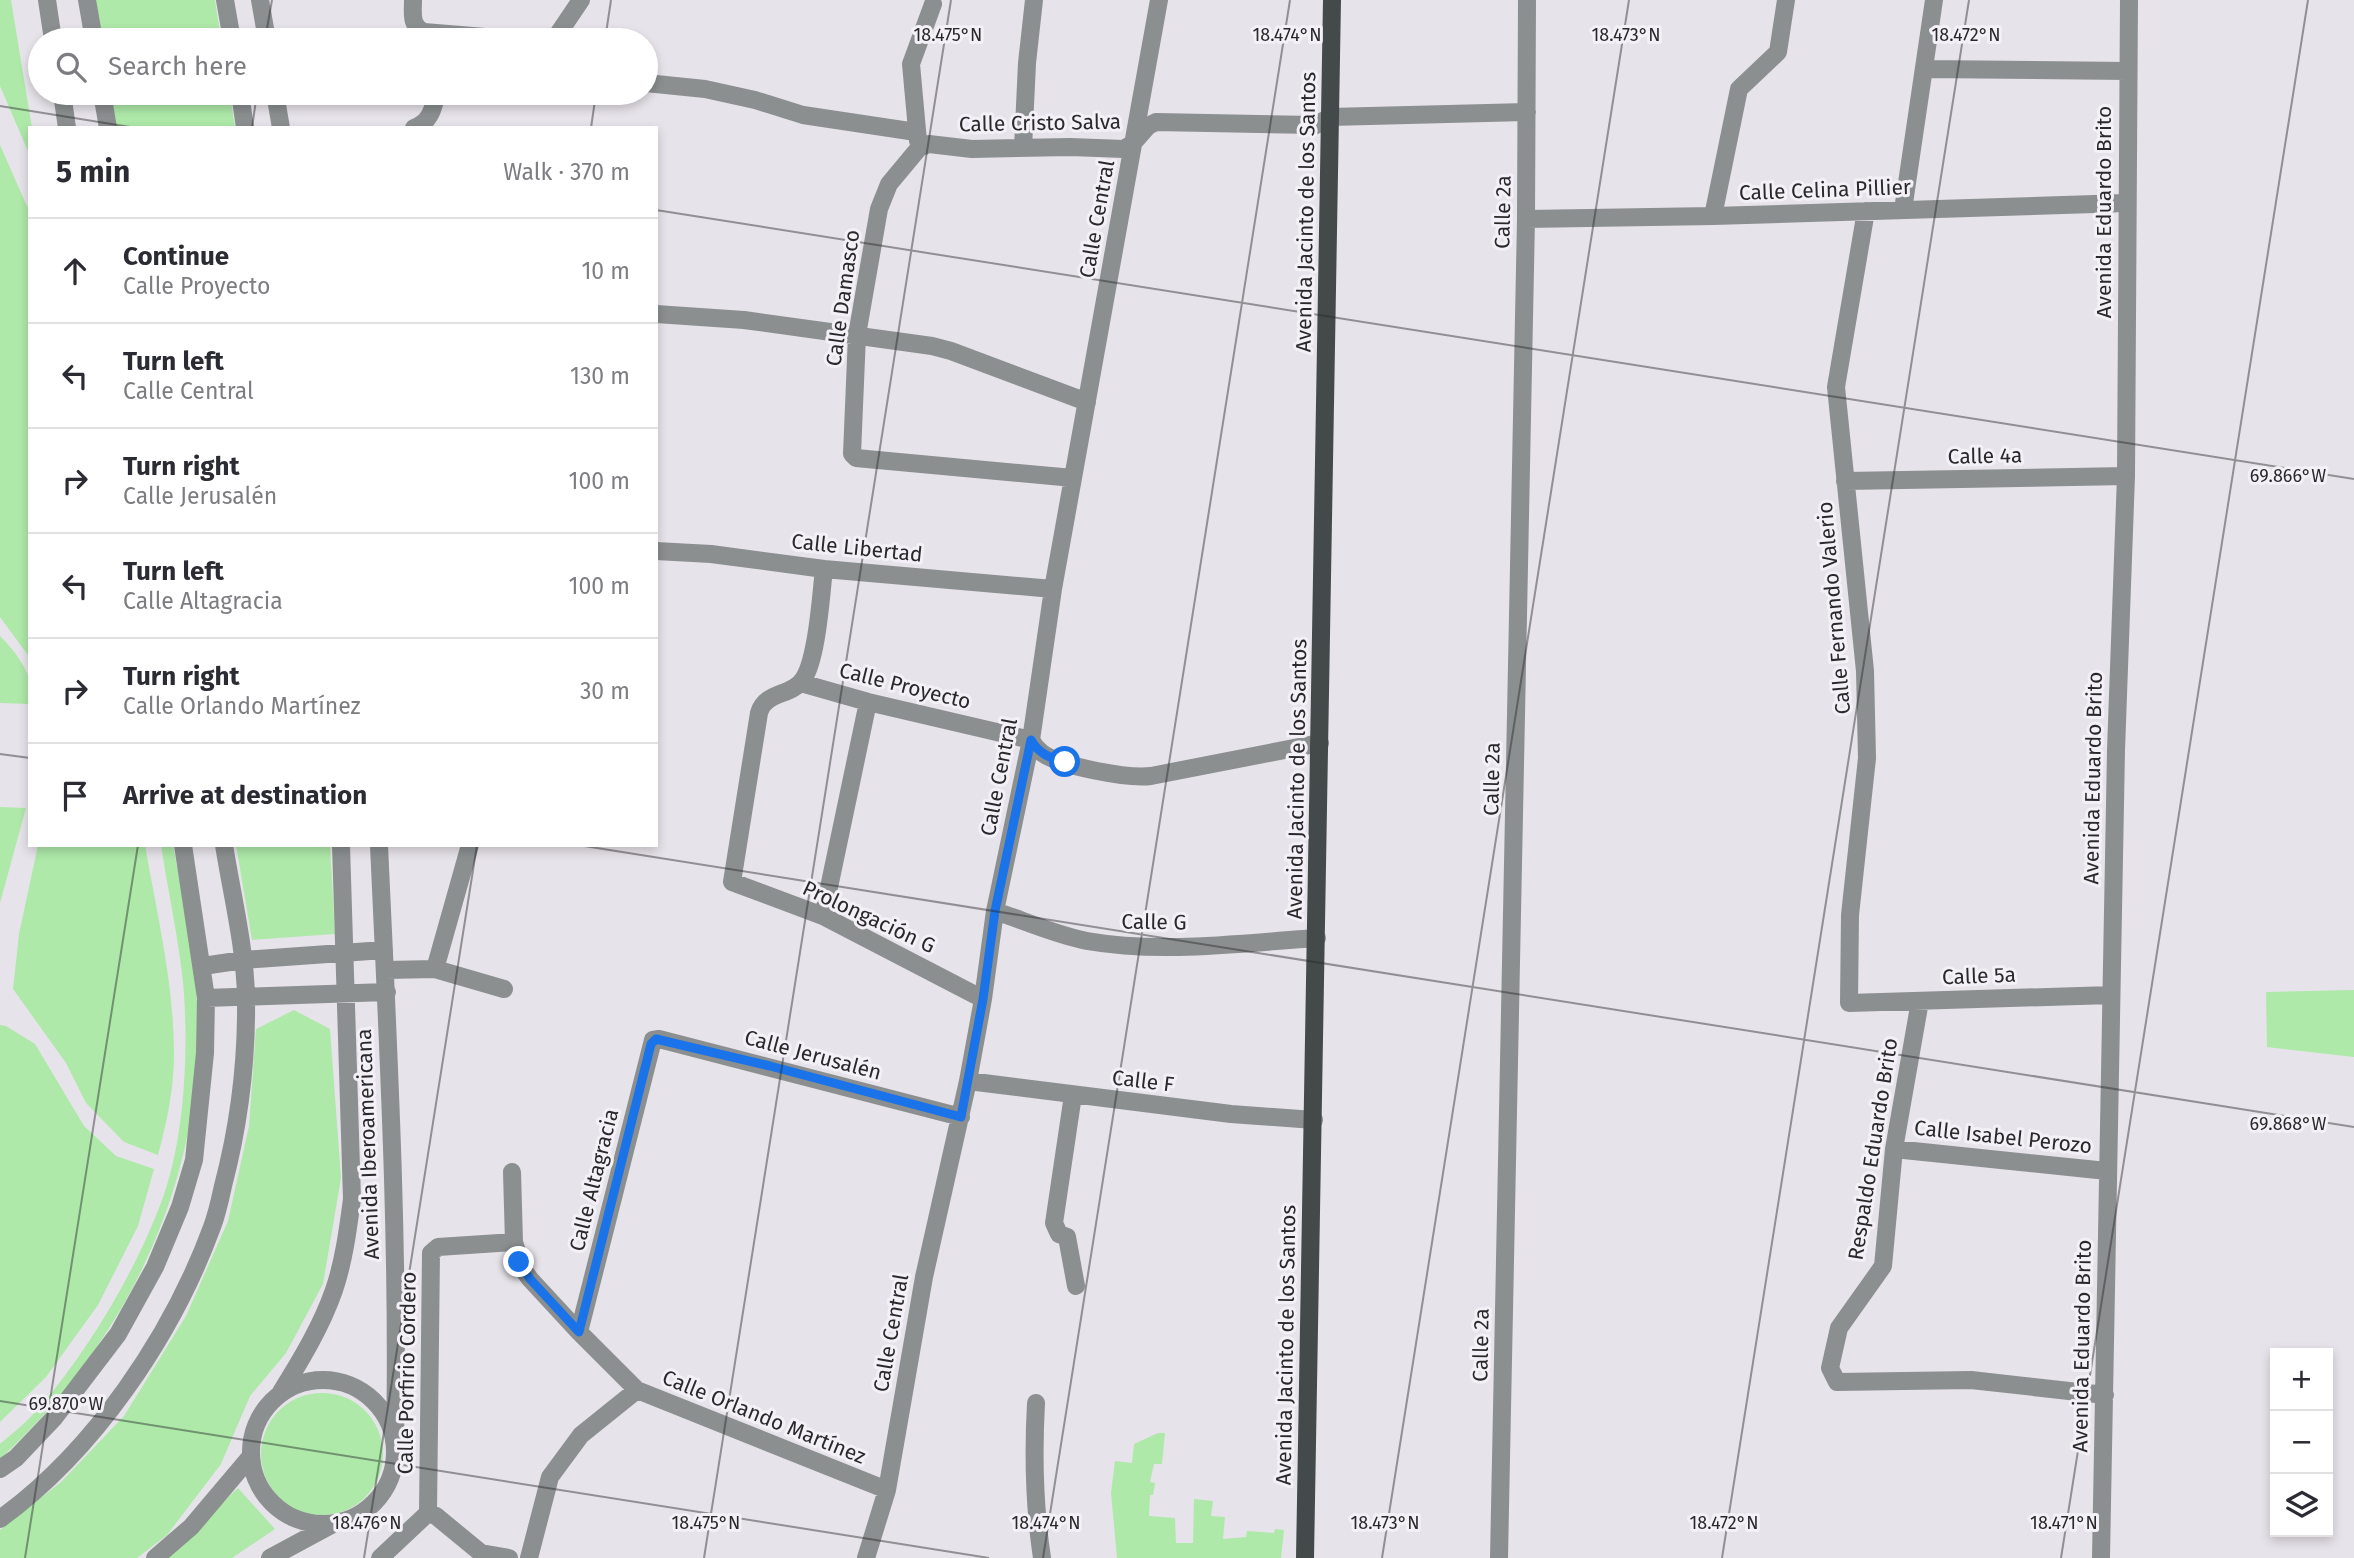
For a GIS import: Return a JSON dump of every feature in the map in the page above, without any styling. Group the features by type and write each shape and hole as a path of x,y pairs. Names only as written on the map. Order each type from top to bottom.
{"main road":[{"name":"Avenida Jacinto de los Santos","path":"1305,1558 1332,0"}],"street":[{"path":"47,0 51,28"},
{"path":"87,0 92,28"},
{"path":"225,0 230,28"},
{"path":"260,0 265,28"},
{"path":"413,0 413,18 417,28"},
{"path":"562,28 581,0"},
{"path":"1023,148 1027,63 1034,0"},
{"name":"Calle Central","path":"866,1558 887,1490 924,1277 968,1081 995,911 1031,740 1053,589 1160,0"},
{"name":"Calle 2a","path":"1499,1558 1526,219 1527,0"},
{"path":"1713,216 1739,89 1778,52 1786,0"},
{"path":"1903,210 1934,0"},
{"name":"Avenida Eduardo Brito","path":"2101,1558 2116,750 2126,476 2129,0"},
{"path":"917,140 911,64 933,4"},
{"path":"1925,69 2128,71"},
{"name":"Calle Cristo Salva","path":"658,84 705,89 929,144 972,149 1128,148 1148,126 1156,122 1316,125 1330,117 1527,112"},
{"path":"64,105 67,126"},
{"path":"104,105 108,126"},
{"path":"242,105 245,126"},
{"path":"277,105 281,126"},
{"path":"420,126 430,117 434,105"},
{"name":"Calle Damasco","path":"917,140 882,200 857,335 852,454 855,458 1073,478"},
{"name":"Calle Celina Pillier","path":"1526,219 2126,203"},
{"name":"Calle Fernando Valerio","path":"1849,1003 1850,915 1867,758 1865,671 1836,387 1867,211"},
{"path":"658,314 735,319 951,351 1087,402"},
{"name":"Calle 4a","path":"1845,481 2126,476"},
{"name":"Calle Libertad","path":"658,551 711,554 824,569 1053,589"},
{"path":"801,683 811,665 824,569"},
{"name":"Calle Proyecto","path":"801,683 1031,740 1038,751 1052,758 1094,770 1139,777 1320,743"},
{"name":"Prolongación G","path":"801,683 766,700 761,706 732,882 823,916 983,999"},
{"path":"823,916 869,702"},
{"path":"0,1469 16,1458 54,1418 118,1334 155,1267 180,1207 194,1160 205,1053 206,998 183,847"},
{"path":"0,1519 32,1496 55,1473 124,1392 183,1296 213,1226 233,1150 244,1063 246,995 243,960 224,847"},
{"name":"Avenida Iberoamericana","path":"282,1392 303,1356 334,1290 348,1234 352,1199 341,847"},
{"name":"Avenida Iberoamericana","path":"379,847 387,992 397,1359 395,1442"},
{"path":"435,969 469,847"},
{"name":"Calle G","path":"995,911 1084,940 1116,944 1164,947 1317,938"},
{"path":"203,966 243,960 384,950"},
{"path":"386,970 435,969 504,989"},
{"path":"206,998 387,992"},
{"name":"Calle 5a","path":"1849,1003 2111,995"},
{"name":"Respaldo Eduardo Brito","path":"1920,1000 1894,1149 1883,1266 1839,1328 1830,1368 1832,1376 1837,1382 1971,1380 2105,1395"},
{"name":"Calle Jerusalén","path":"653,1040 659,1039 758,1063 961,1117"},
{"name":"Calle Altagracia","path":"579,1332 653,1040"},
{"name":"Calle F","path":"968,1081 1231,1114 1314,1120"},
{"path":"1073,1095 1054,1223 1059,1234 1068,1237 1076,1286"},
{"name":"Calle Isabel Perozo","path":"1894,1149 2108,1171"},
{"name":"Calle Orlando Martínez","path":"512,1172 514,1242 519,1262 530,1279 637,1390 887,1490"},
{"name":"Calle Porfirio Cordero","path":"428,1513 431,1253 438,1247 514,1242"},
{"path":"270,1558 334,1524 355,1517 374,1504 387,1486 395,1465 395,1442 388,1418 373,1398 352,1385 329,1379 304,1381 282,1392 264,1409 254,1431 251,1456 256,1479 269,1500 287,1515 310,1523 334,1524"},
{"path":"529,1558 550,1477 582,1434 637,1390"},
{"path":"1036,1403 1033,1466 1042,1558"},
{"path":"155,1558 191,1527 251,1456"},
{"path":"380,1558 428,1513 436,1516 481,1553 509,1558"}],"green space":[{"path":"0,0 11,0 32,126 28,126 28,151 0,86"},
{"path":"95,0 215,0 219,28 100,28"},
{"path":"112,105 232,105 235,126 116,126"},
{"path":"0,145 28,208 28,655 0,617"},
{"path":"0,636 25,668 28,677 28,704 0,703"},
{"path":"0,807 26,808 0,903"},
{"path":"38,847 145,847 164,949 173,1028 174,1067 167,1118 158,1155 124,1142 86,1103 66,1063 13,989 19,934"},
{"path":"161,847 173,847 191,944 197,995 198,1045 193,1104 181,1162 164,1218 141,1272 112,1323 79,1372 42,1417 0,1459 0,1444 39,1408 108,1311 137,1258 161,1203 175,1151 183,1094 185,1008 181,965"},
{"path":"236,847 330,847 335,934 252,940"},
{"path":"2354,990 2354,1057 2267,1047 2266,992"},
{"path":"294,1010 330,1029 341,1178 323,1284 286,1353 250,1396 221,1464 167,1535 137,1558 0,1558 0,1530 61,1482 124,1416 186,1316 228,1221 249,1126 256,1029"},
{"path":"0,1025 35,1044 84,1126 116,1156 154,1169 138,1226 98,1305 46,1377 0,1422"},
{"path":"322,1393 345,1398 365,1411 378,1431 383,1454 378,1477 365,1497 345,1510 322,1515 299,1510 279,1497 266,1477 261,1454 266,1431 279,1411 299,1398"},
{"path":"1158,1433 1165,1433 1162,1464 1154,1464 1150,1482 1155,1483 1153,1495 1150,1495 1149,1516 1175,1518 1176,1543 1193,1543 1194,1499 1213,1501 1211,1516 1225,1517 1223,1539 1246,1537 1247,1531 1274,1533 1275,1529 1284,1530 1281,1558 1117,1558 1111,1493 1115,1461 1132,1463 1134,1444"},
{"path":"238,1488 275,1529 232,1558 164,1558"}],"route":[{"path":"519,1262 530,1279 579,1332 651,1044 656,1039 961,1117 983,999 995,911 1031,740 1044,755 1065,762"}]}
